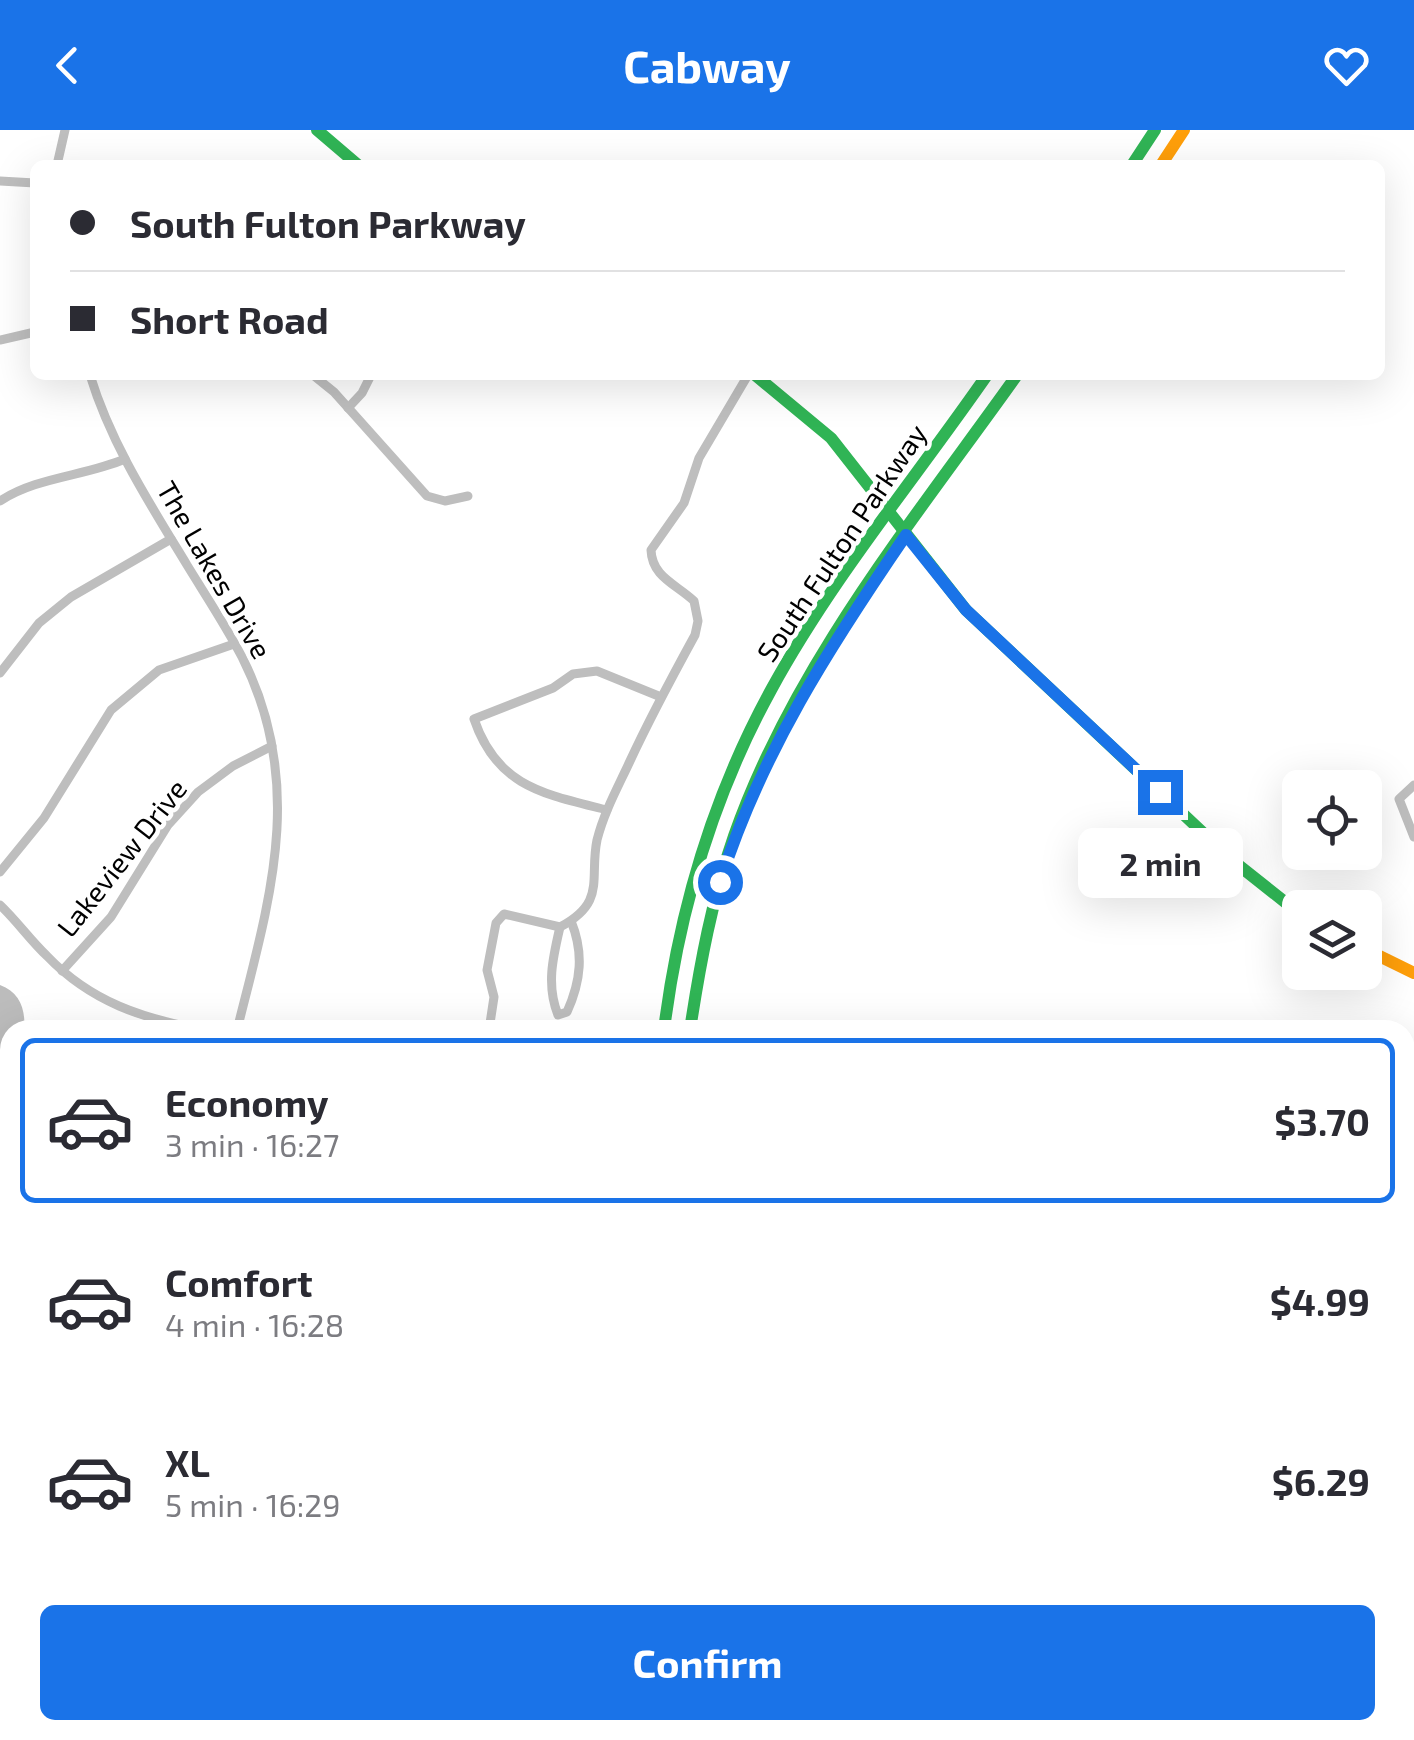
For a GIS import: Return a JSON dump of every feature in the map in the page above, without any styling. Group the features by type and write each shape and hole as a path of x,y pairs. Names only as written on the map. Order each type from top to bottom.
{"main road":[{"path":"318,130 352,160"},
{"path":"1135,160 1154,130"},
{"path":"1165,160 1184,130"},
{"path":"757,380 831,438 966,610 1232,860 1282,900"},
{"name":"South Fulton Parkway","path":"666,1020 688,900 702,848 728,783 797,646 984,380"},
{"name":"South Fulton Parkway","path":"692,1020 709,920 745,807 802,692 1014,380"},
{"path":"1382,956 1413,968"}],"street":[{"path":"58,160 65,130"},
{"path":"0,180 30,183"},
{"path":"0,340 30,333"},
{"name":"The Lakes Drive","path":"92,380 125,459 234,644 259,700 272,746 278,826 275,878 240,1020"},
{"path":"317,380 427,496 445,501 468,496"},
{"path":"348,408 368,380"},
{"path":"491,1020 494,997 486,970 496,923 504,914 560,926 571,921 598,883 597,841 606,810 695,635 698,621 694,601 661,576 653,566 651,550 684,503 699,458 748,380"},
{"path":"0,500 12,492 97,471 125,459"},
{"path":"0,672 40,622 70,597 172,539"},
{"path":"0,872 44,818 111,710 159,670 234,644"},
{"path":"606,810 539,792 512,777 492,758 474,719 552,688 573,674 597,671 661,697"},
{"name":"Lakeview Drive","path":"62,971 111,917 168,825 198,792 233,766 272,746"},
{"path":"1414,784 1399,799 1414,837"},
{"path":"0,905 62,971 98,998 161,1020"},
{"path":"560,926 552,962 552,997 558,1014 567,1012 577,990 580,959 571,921"}],"shaded area":[{"path":"0,985 17,997 24,1020 0,1020"}],"traffic: fast":[{"path":"317,130 352,160"},
{"path":"1135,160 1155,130"},
{"path":"761,380 831,438 966,610 1232,860 1282,900"},
{"path":"666,1020 679,941 701,855 750,730 820,608 983,380"},
{"path":"692,1020 726,860 759,773 789,712 859,596 1013,380"}],"traffic: slow":[{"path":"1164,160 1184,130"},
{"path":"1382,957 1414,973"}],"route":[{"path":"720,882 745,807 795,704 906,535 966,610 1160,792"}]}
